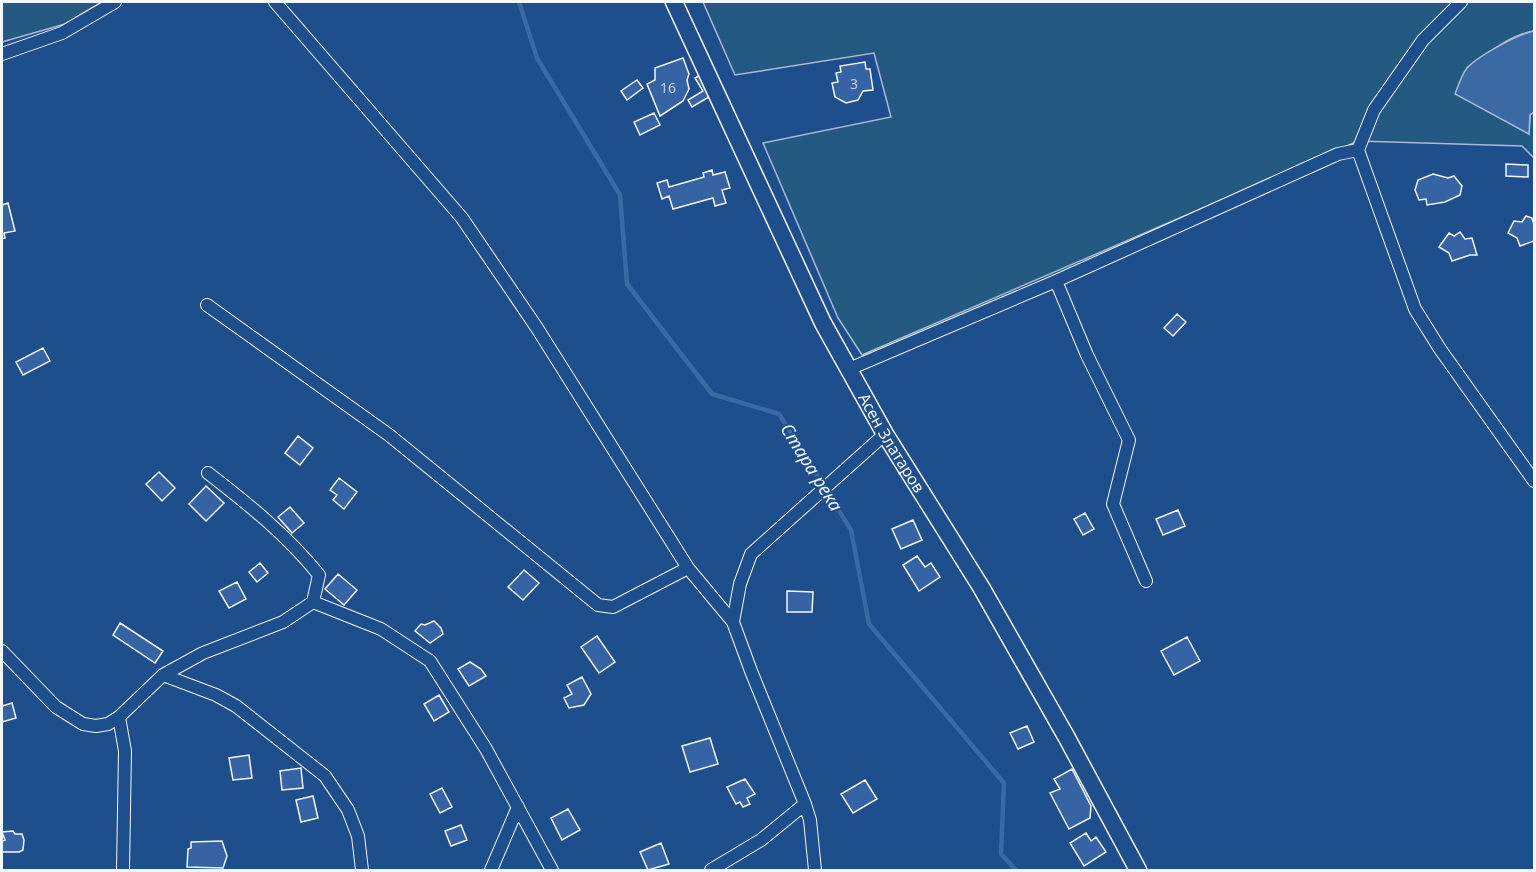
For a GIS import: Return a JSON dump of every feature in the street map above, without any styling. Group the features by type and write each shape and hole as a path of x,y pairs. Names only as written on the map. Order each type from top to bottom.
{"street":[{"path":"2,54 62,33 116,2"},
{"path":"275,2 462,218 537,328 687,568 733,622 805,804 810,820 815,870"},
{"name":"Асен Златаров","path":"674,2 823,323 885,434 981,587 1067,738 1138,870"},
{"path":"1461,2 1423,40 1374,110 1358,150 1414,309 1534,480"},
{"path":"849,369 1056,281 1338,154 1358,150"},
{"path":"1056,281 1087,355 1129,440 1113,504 1146,581"},
{"path":"207,305 389,435 598,605 613,608 687,568"},
{"path":"733,622 740,584 751,554 885,434"},
{"path":"2,651 56,707 83,724 96,726 108,724 118,717 163,675 203,654 283,622 313,602 319,575 304,556 263,516 208,473"},
{"path":"313,602 381,629 430,661 486,749 552,870"},
{"path":"163,675 216,695 236,706 325,776 348,810 358,836 362,870"},
{"path":"118,717 125,751 123,870"},
{"path":"711,870 760,840 805,804"},
{"path":"491,870 518,807"}],"shaded area":[{"path":"2,2 102,2 65,24 2,42"},
{"path":"703,2 1534,2 1534,31 1516,36 1467,68 1529,134 1530,115 1534,112 1534,158 1522,146 1358,141 862,355 838,318 763,143 891,117 874,53 735,75"},
{"path":"1534,31 1534,112 1530,115 1529,134 1455,94 1463,73 1472,63 1509,41"}],"building":[{"path":"683,58 689,74 687,80 689,89 683,101 660,116 647,84 655,80 655,68"},
{"path":"865,62 866,69 870,69 873,90 863,91 858,100 846,103 835,97 832,83 838,82 836,73 841,72 840,66"},
{"path":"702,74 714,94 692,107 688,100 703,91 695,78"},
{"path":"637,80 643,88 627,100 621,91"},
{"path":"654,113 660,125 640,135 634,122"},
{"path":"1506,164 1528,165 1528,177 1506,176"},
{"path":"712,170 713,175 725,172 730,188 722,190 726,203 715,206 713,198 673,209 669,196 662,199 657,183 667,180 669,187 704,177 703,173"},
{"path":"1433,174 1448,178 1454,176 1462,186 1460,195 1445,202 1427,205 1426,199 1419,200 1415,190 1418,180"},
{"path":"8,203 15,231 4,233 5,238 2,239 2,205"},
{"path":"1526,216 1532,218 1534,241 1520,246 1517,238 1508,233 1514,221 1522,222"},
{"path":"1460,232 1465,239 1472,238 1477,255 1452,261 1449,253 1439,247 1449,233 1454,236"},
{"path":"1177,314 1186,322 1173,336 1164,328"},
{"path":"43,348 50,361 23,375 16,362"},
{"path":"298,436 313,448 300,465 285,453"},
{"path":"159,472 175,488 162,501 146,484"},
{"path":"339,478 357,492 344,509 333,500 337,495 330,490"},
{"path":"206,486 224,503 206,521 189,504"},
{"path":"290,507 304,523 292,533 278,517"},
{"path":"1178,510 1185,526 1163,535 1156,519"},
{"path":"1085,513 1094,529 1083,535 1074,519"},
{"path":"913,520 922,540 901,549 892,529"},
{"path":"917,556 925,567 931,563 940,577 919,591 903,565"},
{"path":"260,563 268,573 257,582 249,572"},
{"path":"524,570 539,583 523,600 508,587"},
{"path":"338,574 357,590 344,605 325,589"},
{"path":"237,582 246,599 229,608 219,591"},
{"path":"787,591 813,592 812,612 787,612"},
{"path":"434,621 443,634 430,643 415,631 421,624 425,625"},
{"path":"120,623 163,651 155,663 113,635"},
{"path":"597,636 615,662 599,673 581,647"},
{"path":"1187,637 1200,661 1174,675 1161,651"},
{"path":"470,662 481,669 486,676 469,686 458,669"},
{"path":"582,677 591,694 584,705 569,708 564,698 572,694 567,685"},
{"path":"439,695 449,712 434,721 424,704"},
{"path":"12,703 16,718 2,722 2,706"},
{"path":"1027,726 1034,742 1018,749 1010,733"},
{"path":"710,738 718,764 690,772 682,746"},
{"path":"249,755 252,778 233,780 229,758"},
{"path":"301,768 303,788 282,790 280,771"},
{"path":"1072,769 1091,806 1090,818 1069,829 1050,793 1060,789 1054,779"},
{"path":"745,779 755,794 747,798 750,804 743,807 740,802 736,804 727,787"},
{"path":"865,780 877,799 853,813 841,794"},
{"path":"442,788 452,807 440,813 430,794"},
{"path":"313,796 318,818 301,822 296,800"},
{"path":"568,809 580,830 562,840 551,818"},
{"path":"461,825 467,840 451,846 445,831"},
{"path":"13,831 15,834 22,834 23,850 2,852 2,841 5,840 2,832"},
{"path":"1086,833 1091,841 1096,837 1106,852 1084,866 1070,843"},
{"path":"222,841 227,856 223,868 187,867 188,849 191,848 191,842"},
{"path":"661,843 669,864 648,870 640,852"}],"waterway":[{"name":"Стара река","path":"519,2 537,58 620,195 627,284 712,394 779,414 851,530 869,624 1004,783 1001,854 1016,870"}]}
